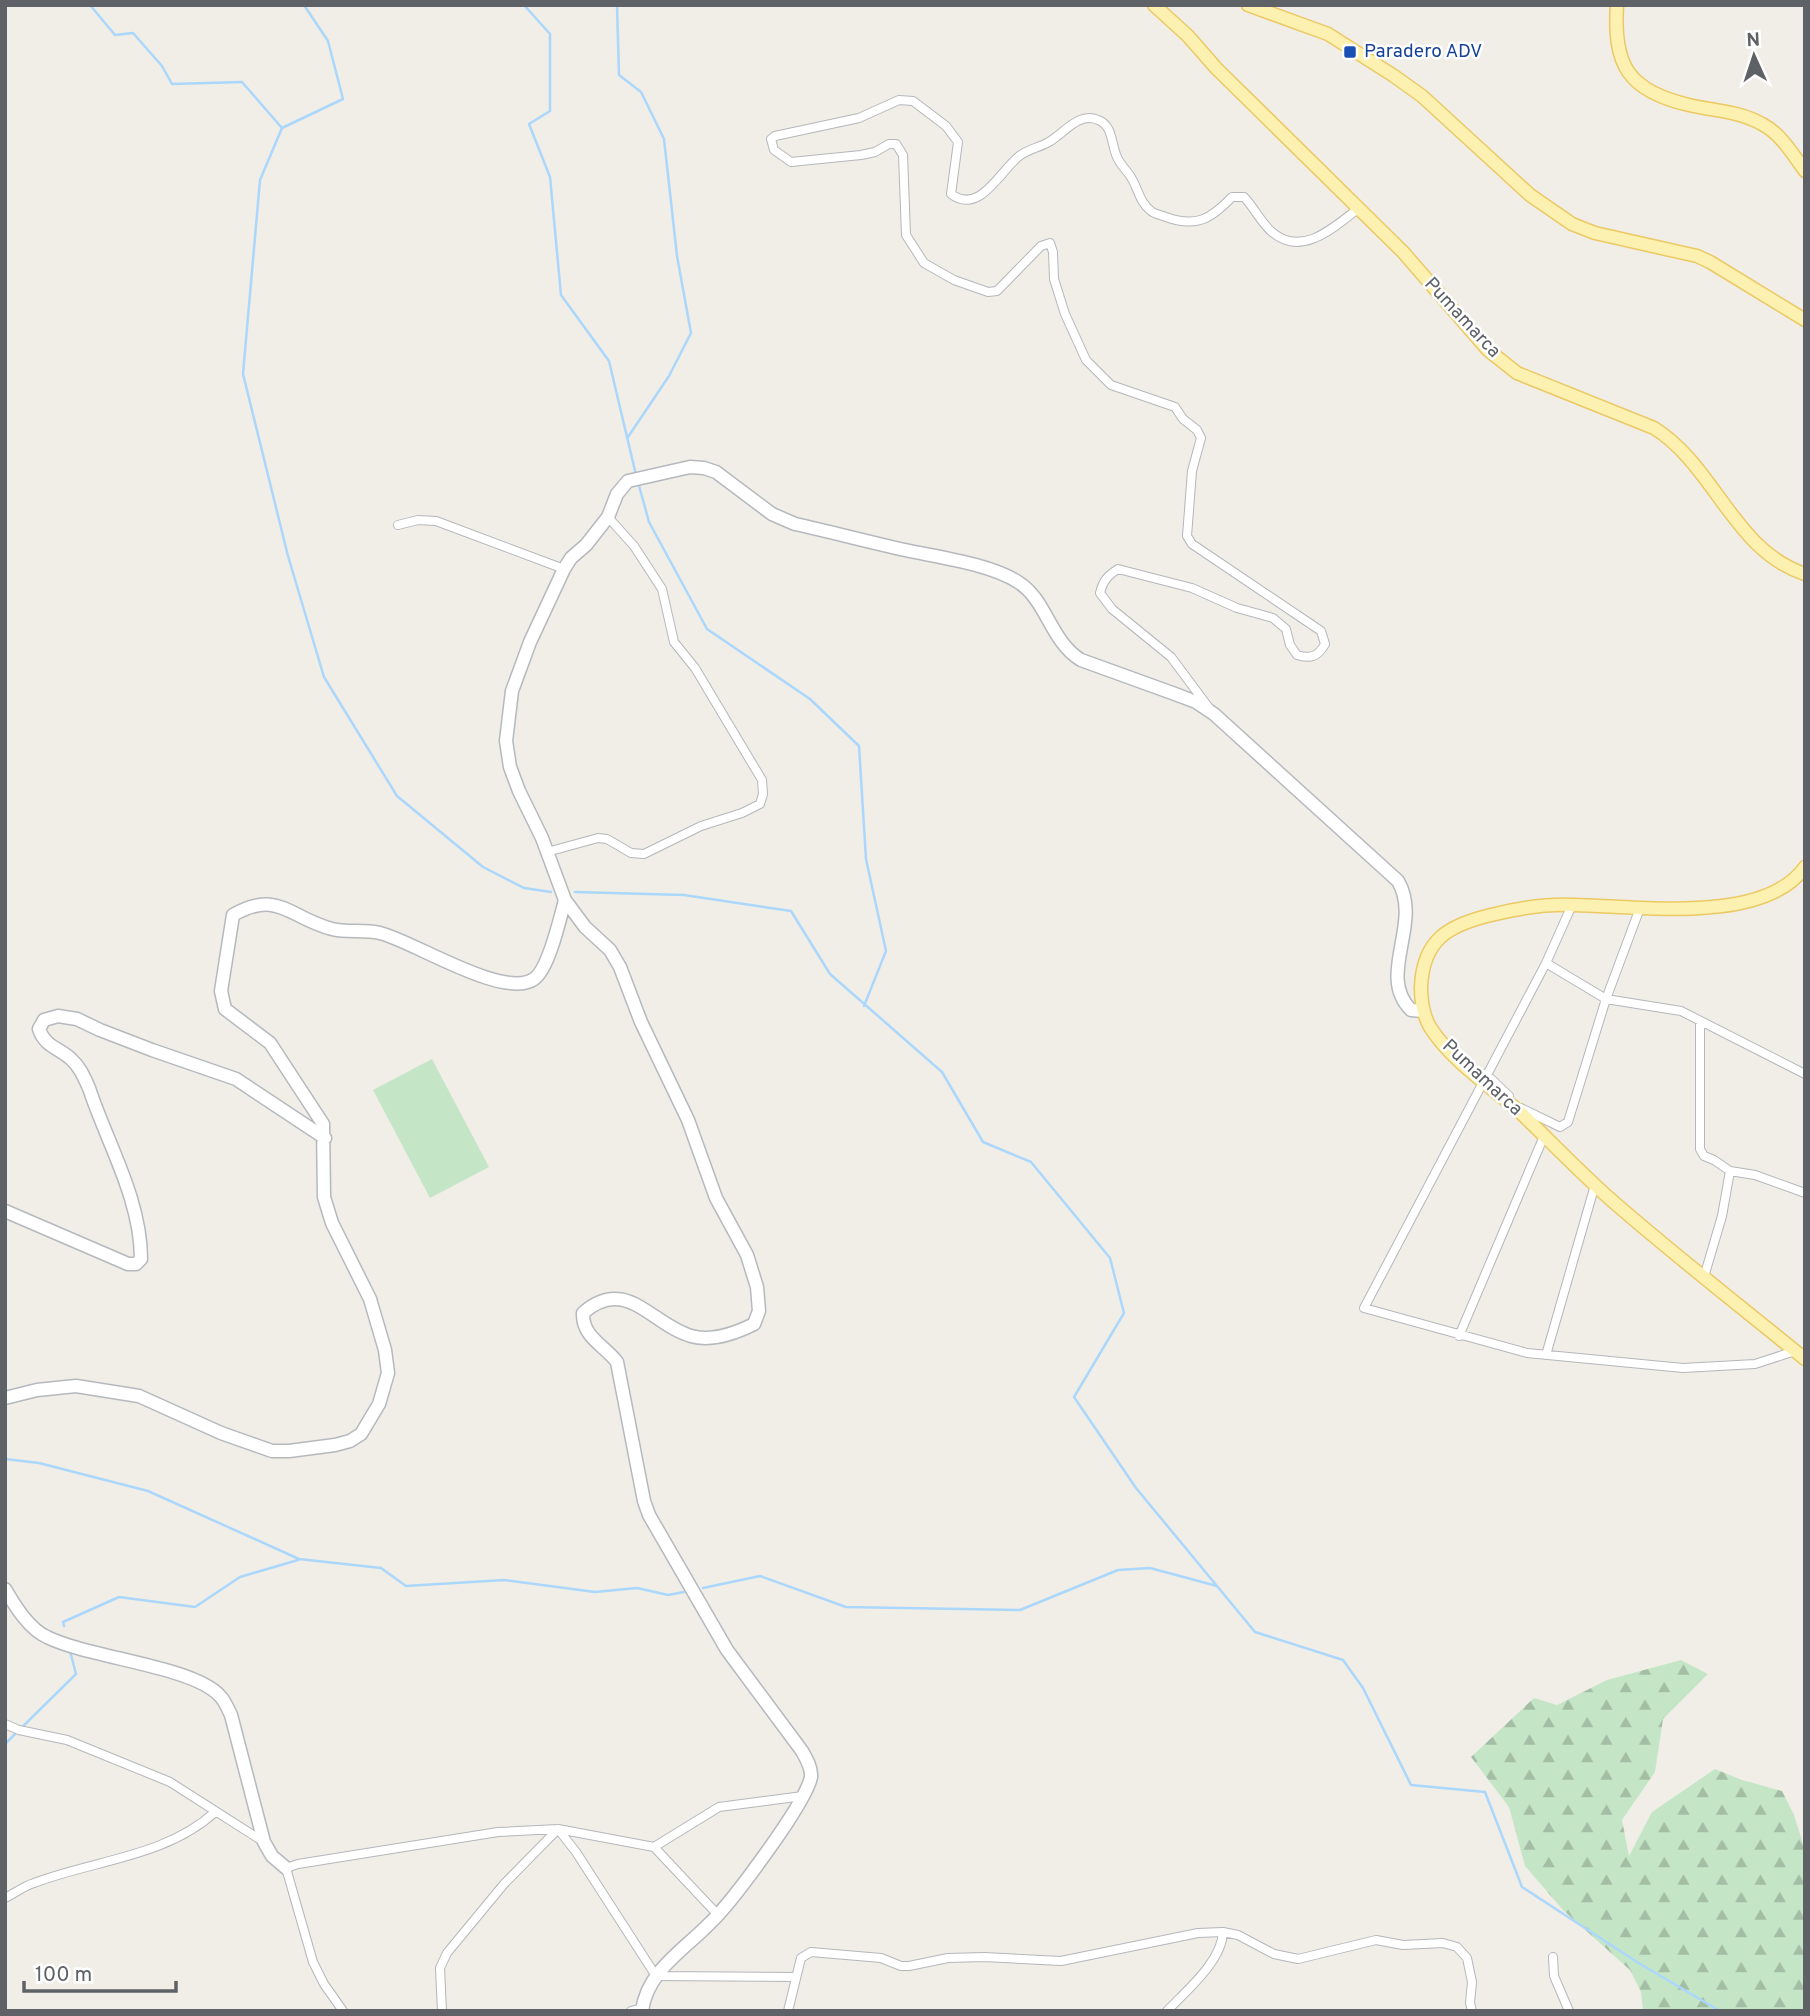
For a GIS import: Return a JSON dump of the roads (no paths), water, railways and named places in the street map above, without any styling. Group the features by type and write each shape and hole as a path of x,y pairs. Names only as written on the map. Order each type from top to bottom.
{"main road":[{"name":"Pumamarca","path":"1154,5 1403,252 1488,350 1517,373 1667,435 1692,460 1759,547 1774,559 1805,574"},
{"path":"1248,5 1328,34 1394,76 1422,96 1530,195 1572,224 1595,233 1697,256 1805,320"},
{"path":"1617,5 1618,50 1628,71 1639,82 1671,100 1734,113 1762,124 1782,139 1805,171"},
{"path":"639,2010 656,1976 718,1915 743,1883 803,1796 811,1777 806,1759 727,1650 649,1515 641,1488 617,1362 591,1338 583,1323 583,1313 593,1304 620,1300 632,1302 691,1336 707,1338 723,1336 754,1324 759,1311 757,1287 747,1255 716,1198 688,1120 641,1022 620,967 610,950 585,927 565,900 510,767 506,741 512,691 530,642 564,569 608,517 617,494 628,481 691,467 716,472 772,514 795,524 960,561 1018,582 1040,607 1059,642 1071,654 1196,702 1214,714 1398,881 1405,893 1406,910 1405,936 1400,948 1397,980 1405,1003 1411,1010 1423,1011"},
{"name":"Pumamarca","path":"1800,1355 1595,1185 1484,1077 1450,1053 1430,1027 1423,1011 1422,971 1432,948 1452,926 1463,921 1524,907 1572,905 1665,909 1725,905 1774,893 1790,883 1805,867"},
{"path":"5,1398 37,1390 76,1386 139,1396 221,1433 272,1451 335,1445 350,1441 361,1434 385,1388 388,1373 385,1350 370,1299 332,1223 324,1197 323,1125 270,1043 225,1009 220,991 233,915 250,905 270,904 334,929 385,934 469,971 496,981 517,984 535,979 546,962 565,900"},
{"path":"5,1212 128,1264 136,1264 141,1259 141,1237 132,1202 89,1088 71,1058 42,1040 39,1029 44,1020 58,1016 77,1018 100,1030 236,1079 325,1138"},
{"path":"5,1589 32,1626 46,1637 187,1678 203,1684 222,1698 231,1715 264,1842 272,1856 286,1868"}],"street":[{"path":"1214,714 1171,657 1112,610 1100,593 1103,582 1109,575 1118,569 1149,576 1192,588 1237,608 1273,618 1286,629 1290,645 1297,655 1306,658 1315,656 1325,644 1321,631 1192,544 1187,536 1192,471 1201,438 1196,430 1170,404 1111,385 1086,360 1068,321 1054,279 1054,251 1050,243 1041,246 997,290 988,292 954,280 924,262 906,235 903,155 896,144 861,155 791,162 774,150 771,139 859,118 899,100 913,101 946,126 958,142 951,194 967,200 978,198 1018,156 1047,143 1082,119 1091,118 1101,120 1107,127 1117,157 1151,211 1181,222 1204,220 1220,210 1232,197 1244,197 1272,232 1293,243 1308,242 1359,208"},
{"path":"547,852 598,838 607,839 631,853 644,854 701,826 742,813 760,804 763,794 762,780 695,668 674,642 662,589 634,546 608,517"},
{"path":"398,525 418,520 436,521 564,569"},
{"path":"1572,905 1546,963 1364,1308 1517,1351 1546,1355 1683,1368 1755,1364 1800,1355"},
{"path":"1484,1077 1521,1108 1560,1126 1568,1122 1606,999 1640,908"},
{"path":"1546,963 1606,999 1681,1011 1805,1074"},
{"path":"1700,1022 1700,1149 1704,1156 1730,1171 1755,1175 1805,1194"},
{"path":"1460,1336 1544,1136"},
{"path":"1704,1277 1730,1171"},
{"path":"1546,1355 1595,1185"},
{"path":"5,1724 19,1730 67,1740 170,1782 264,1842"},
{"path":"654,1847 719,1807 803,1796"},
{"path":"5,1898 32,1883 157,1847 215,1812"},
{"path":"558,1829 576,1852 656,1976 796,1977"},
{"path":"442,2011 440,1968 447,1953 504,1884 558,1829"},
{"path":"343,2011 324,1984 313,1962 286,1868 498,1832 558,1829 654,1847 718,1915"},
{"path":"1167,2011 1216,1957 1223,1932"},
{"path":"788,2011 801,1958 811,1952 881,1958 909,1966 948,1958 984,1957 1046,1962 1077,1959 1198,1933 1223,1932 1238,1936 1274,1954 1298,1959 1376,1940 1403,1945 1451,1944 1462,1951 1470,1967 1472,2011"},
{"path":"1553,1957 1554,1976 1569,2011"}],"waterway":[{"path":"90,5 115,35 133,33 162,66 172,84 242,82 282,128"},
{"path":"304,5 328,41 343,99 282,128 260,180 243,374 288,556 324,677 397,796 483,867 524,888 551,892"},
{"path":"524,5 550,34 550,111 529,124 550,177 561,295 609,361 636,475"},
{"path":"617,5 619,75 641,92 664,139 677,256 691,333 669,376 628,437"},
{"path":"638,482 649,522 707,629 810,699 859,746 866,859 886,951 864,1006"},
{"path":"575,892 684,895 791,911 830,974 942,1072 983,1142 1031,1162 1110,1258 1124,1313 1074,1397 1136,1488 1255,1632 1343,1660 1363,1688 1411,1785 1485,1792 1522,1887 1637,1962 1720,2011"},
{"path":"5,1459 39,1463 148,1491 299,1559 381,1568 406,1586 504,1580 595,1592 637,1588 668,1595 684,1592"},
{"path":"64,1626 63,1622 119,1597 195,1607 240,1577 298,1560"},
{"path":"703,1588 760,1576 846,1607 1020,1610 1118,1570 1150,1568 1217,1586"},
{"path":"5,1744 76,1674 70,1651"}],"place":[{"name":"Paradero ADV","path":"1350,52"}]}
